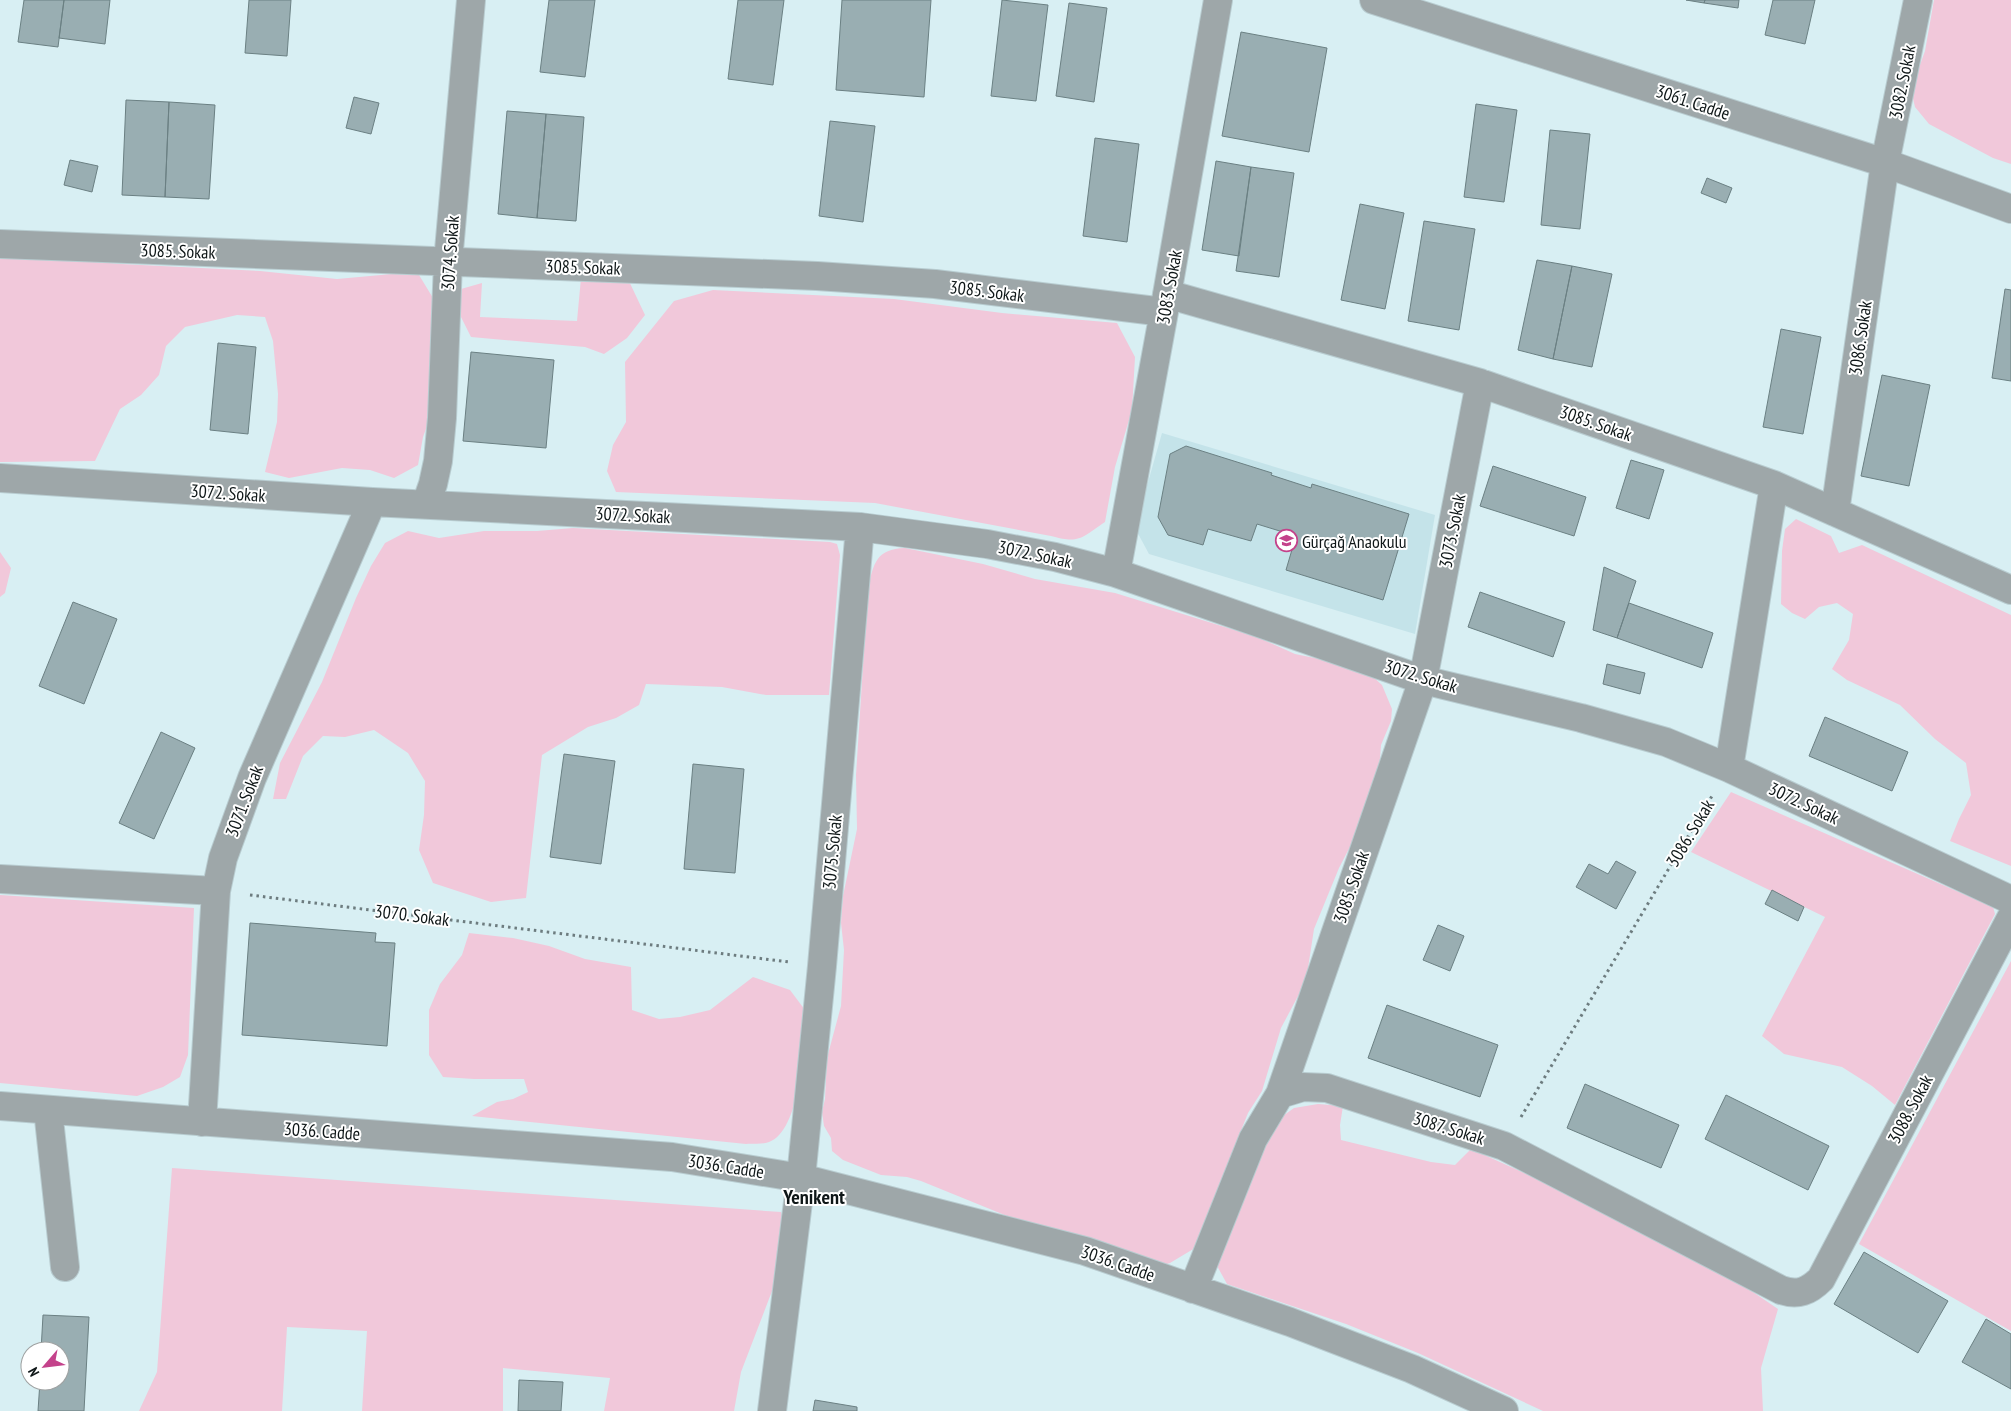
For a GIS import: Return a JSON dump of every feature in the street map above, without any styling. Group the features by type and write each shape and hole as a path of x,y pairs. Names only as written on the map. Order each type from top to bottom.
{"street":[{"name":"3074. Sokak","path":"426,504 438,461 442,418 448,262 471,0"},
{"name":"3083. Sokak","path":"1116,573 1166,303 1218,0"},
{"name":"3061. Cadde","path":"1374,0 1885,163 2011,209"},
{"name":"3082. Sokak","path":"1885,163 1918,0"},
{"name":"3086. Sokak","path":"1835,512 1885,163"},
{"name":"3085. Sokak","path":"0,244 870,279 1166,303 1480,382 1774,485 2011,590"},
{"name":"3073. Sokak","path":"1423,680 1480,382"},
{"name":"3072. Sokak","path":"0,478 372,502 860,527 987,544 1055,557 1116,573 1423,680 1581,718 1666,742 1729,768 2011,900"},
{"path":"1729,768 1774,485"},
{"name":"3071. Sokak","path":"202,1122 216,891 223,858 252,778 372,502"},
{"name":"3075. Sokak","path":"772,1411 801,1178 822,966 860,527"},
{"name":"3085. Sokak","path":"1280,1094 1423,680"},
{"path":"0,879 216,891"},
{"name":"3088. Sokak","path":"1801,1292 1812,1288 1821,1279 2011,918"},
{"name":"3087. Sokak","path":"1280,1094 1303,1087 1327,1088 1504,1146 1781,1290 1791,1294 1801,1292"},
{"path":"1193,1290 1253,1139 1280,1094"},
{"name":"3036. Cadde","path":"0,1106 672,1158 801,1178 1085,1251 1193,1290 1290,1322 1412,1369 1504,1411"},
{"path":"48,1110 65,1267"}],"path":[{"name":"3086. Sokak","path":"1504,1146 1729,768"},
{"name":"3070. Sokak","path":"216,891 822,966"}],"shaded area":[{"path":"1934,0 2011,0 2011,164 1993,158 1929,124 1915,107 1911,90 1925,51"},
{"path":"20,256 121,264 260,271 337,279 392,274 419,275 433,298 437,326 433,409 423,437 418,465 394,478 370,470 342,468 289,478 265,472 277,422 278,394 273,341 265,317 237,315 185,327 166,346 159,375 141,395 120,409 95,461 0,462 0,257"},
{"path":"581,278 628,279 645,315 627,338 604,354 585,347 471,337 461,317 461,289 482,283 480,317 577,321"},
{"path":"713,290 894,299 1002,313 1117,323 1135,357 1132,410 1115,467 1105,522 1085,536 1068,539 875,503 616,492 607,471 613,445 626,422 625,362 674,301"},
{"name":"Gürçağ Anaokulu","path":"1162,433 1435,515 1415,634 1149,554 1135,528"},
{"path":"1796,519 1831,536 1839,553 1862,545 2011,615 2011,866 1950,841 1971,795 1966,763 1935,739 1900,705 1847,680 1832,669 1849,640 1853,614 1837,603 1819,607 1805,619 1792,613 1781,604 1782,551 1785,529"},
{"path":"573,528 830,542 837,544 840,555 829,695 766,695 722,687 646,684 639,705 616,718 588,727 542,755 526,898 491,902 433,883 419,850 424,815 425,781 408,753 374,730 345,737 323,736 303,756 286,799 273,799 280,763 322,682 356,598 371,566 385,543 408,531 439,538 484,531 537,531"},
{"path":"905,548 983,564 1035,579 1115,593 1257,637 1295,654 1334,662 1372,676 1382,685 1392,709 1391,721 1381,745 1379,771 1357,833 1339,868 1314,929 1306,981 1281,1028 1262,1091 1248,1113 1221,1187 1195,1248 1170,1263 1161,1266 1012,1218 921,1181 907,1177 881,1175 843,1160 832,1151 831,1138 824,1126 822,1112 825,1099 827,1058 841,1006 844,950 841,923 843,896 857,829 856,775 868,588 872,571 878,559 888,551"},
{"path":"0,552 11,568 5,593 0,597"},
{"path":"1731,792 1993,907 1995,914 1895,1105 1872,1086 1842,1067 1784,1054 1762,1036 1825,917 1691,852"},
{"path":"0,895 194,908 188,1055 180,1077 163,1087 137,1096 0,1083"},
{"path":"469,933 513,938 549,946 585,959 631,967 632,1010 659,1019 680,1017 710,1010 753,977 790,990 808,1014 799,1085 788,1121 780,1135 769,1142 746,1144 472,1116 497,1102 513,1099 528,1092 524,1079 443,1077 429,1055 429,1010 440,984 462,955"},
{"path":"2011,961 2011,1331 1859,1244"},
{"path":"1318,1104 1343,1106 1340,1125 1341,1140 1431,1162 1455,1165 1471,1149 1642,1226 1750,1290 1778,1309 1761,1368 1763,1411 1543,1411 1418,1353 1346,1324 1227,1284 1216,1264 1265,1143 1276,1121 1294,1108"},
{"path":"172,1168 781,1212 790,1244 741,1372 734,1411 604,1411 610,1378 503,1368 503,1411 362,1411 367,1331 287,1327 282,1411 139,1411 157,1372"}],"building":[{"path":"24,0 64,0 58,47 18,42"},
{"path":"64,0 110,0 105,44 59,38"},
{"path":"249,0 291,0 287,56 245,53"},
{"path":"549,0 595,0 585,77 540,72"},
{"path":"738,0 784,0 773,85 728,79"},
{"path":"842,0 931,0 924,97 836,90"},
{"path":"1002,0 1048,5 1036,101 991,96"},
{"path":"1686,0 1705,0 1704,3"},
{"path":"1705,0 1739,0 1738,8 1704,3"},
{"path":"1773,0 1815,0 1805,44 1765,35"},
{"path":"1069,3 1107,8 1094,102 1056,96"},
{"path":"1241,32 1327,48 1309,152 1222,136"},
{"path":"354,97 379,103 371,134 346,128"},
{"path":"126,100 169,102 165,197 122,195"},
{"path":"169,102 215,105 209,199 165,197"},
{"path":"1476,104 1517,110 1504,202 1464,197"},
{"path":"507,111 546,114 537,218 498,214"},
{"path":"546,114 584,117 576,221 537,218"},
{"path":"830,121 875,126 863,222 819,216"},
{"path":"1550,130 1590,134 1580,229 1541,225"},
{"path":"1095,138 1139,144 1127,242 1083,236"},
{"path":"70,160 98,166 92,192 64,185"},
{"path":"1216,161 1251,167 1239,256 1202,250"},
{"path":"1251,167 1294,173 1279,277 1236,271"},
{"path":"1707,178 1732,188 1726,203 1701,193"},
{"path":"1360,204 1404,213 1385,309 1341,300"},
{"path":"1424,221 1475,229 1459,330 1408,321"},
{"path":"1537,260 1572,266 1553,359 1518,350"},
{"path":"1572,266 1612,274 1592,367 1553,359"},
{"path":"2005,289 2011,290 2011,381 1992,378"},
{"path":"1781,329 1821,337 1803,434 1763,427"},
{"path":"218,343 256,347 248,434 210,430"},
{"path":"471,352 554,360 546,448 463,441"},
{"path":"1882,375 1930,385 1909,486 1861,476"},
{"path":"1186,446 1272,473 1271,475 1311,488 1312,484 1409,514 1383,600 1286,570 1296,536 1257,524 1251,541 1208,529 1203,545 1168,535 1158,517 1170,454"},
{"path":"1631,460 1664,470 1649,519 1616,508"},
{"path":"1493,466 1586,497 1574,536 1480,506"},
{"path":"1604,567 1636,581 1617,638 1593,630"},
{"path":"1480,592 1565,622 1553,657 1468,627"},
{"path":"73,602 117,619 84,704 39,686"},
{"path":"1629,603 1713,633 1702,668 1617,638"},
{"path":"1607,664 1645,673 1640,694 1603,684"},
{"path":"1825,717 1908,752 1892,791 1809,756"},
{"path":"161,732 195,748 154,839 119,823"},
{"path":"564,754 615,761 601,864 550,857"},
{"path":"693,764 744,769 735,873 684,869"},
{"path":"1616,861 1636,872 1616,909 1576,887 1589,864 1608,874"},
{"path":"1772,890 1804,907 1798,921 1765,904"},
{"path":"250,923 376,933 375,942 395,943 387,1046 242,1035"},
{"path":"1438,925 1464,936 1450,971 1423,960"},
{"path":"1387,1005 1498,1045 1480,1097 1368,1058"},
{"path":"1585,1084 1679,1125 1661,1168 1567,1128"},
{"path":"1726,1095 1829,1146 1808,1190 1705,1139"},
{"path":"1864,1252 1948,1301 1918,1353 1834,1304"},
{"path":"43,1315 89,1317 84,1411 38,1411 39,1391 70,1391 70,1341 42,1341"},
{"path":"1986,1319 2011,1334 2011,1389 1962,1362"},
{"path":"519,1380 563,1382 561,1411 518,1411"},
{"path":"815,1400 857,1407 857,1411 813,1411"}],"place":[{"name":"Gürçağ Anaokulu","path":"1286,541"}],"district":[{"name":"Yenikent","path":"814,1197"}]}
